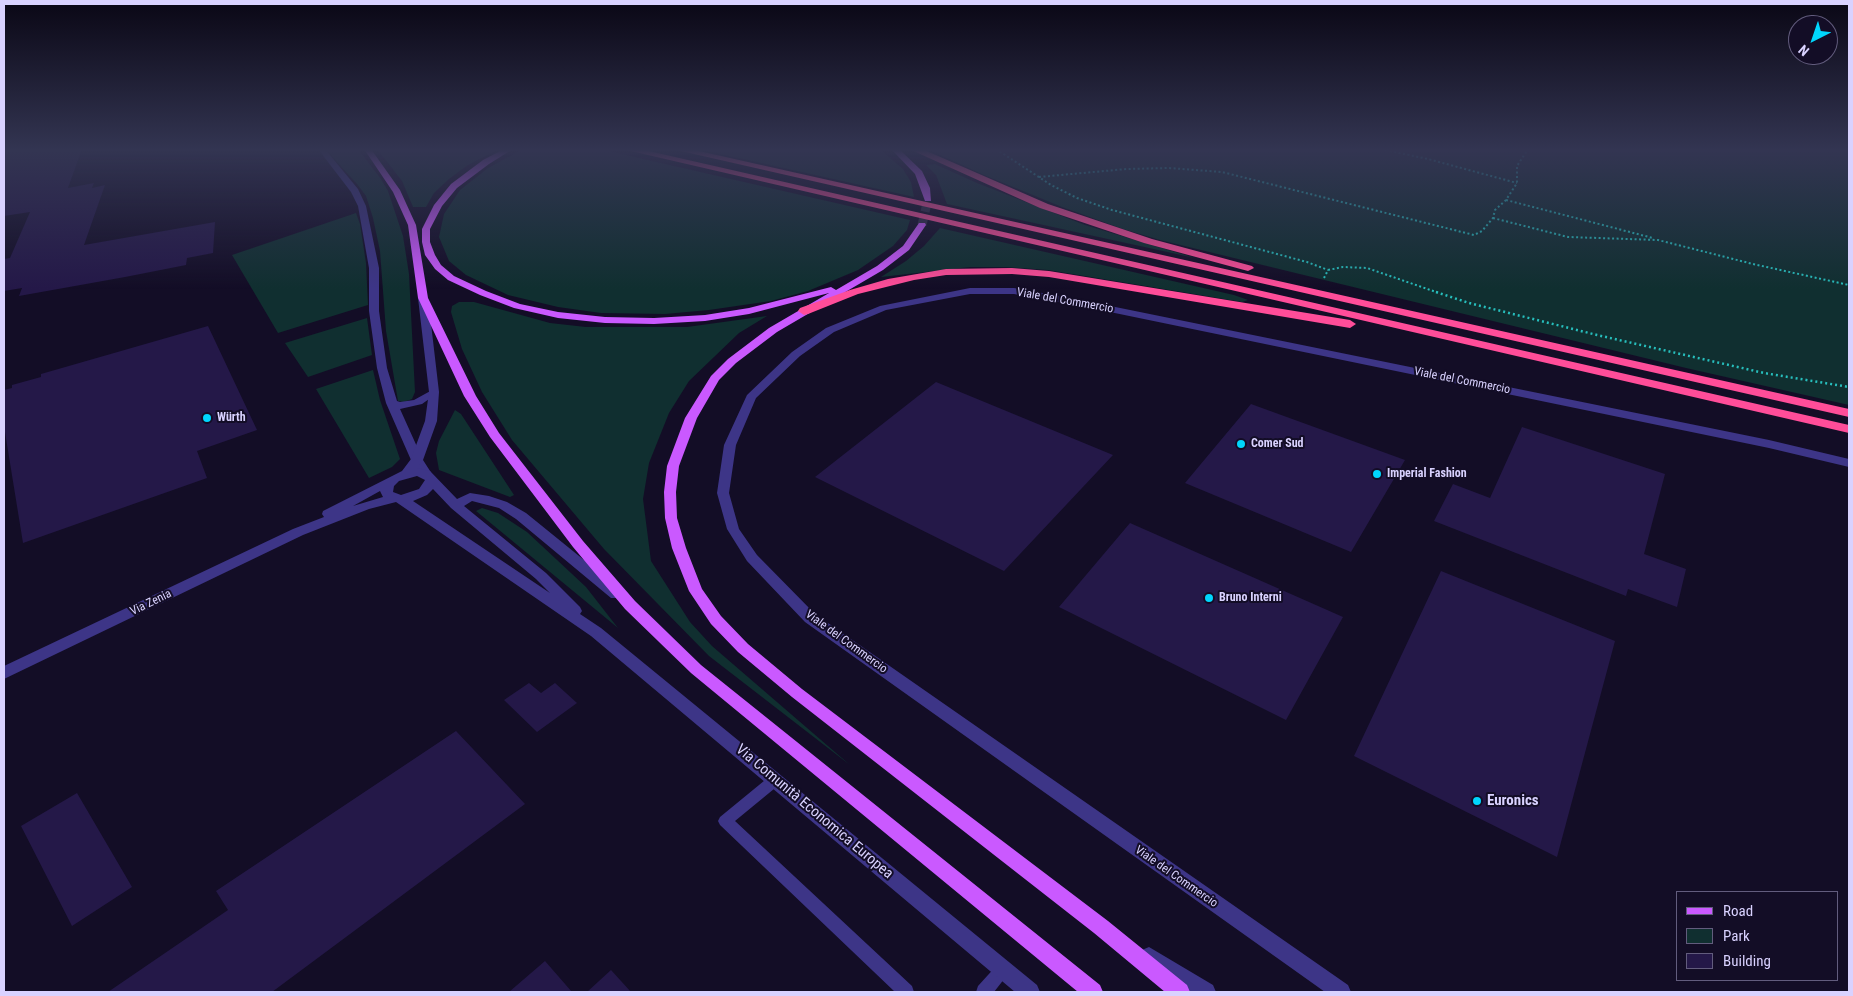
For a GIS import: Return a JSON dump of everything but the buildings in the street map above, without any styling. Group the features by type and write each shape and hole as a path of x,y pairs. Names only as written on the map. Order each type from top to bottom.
{"highway":[{"path":"829,195 1849,429"},
{"path":"883,195 1849,412"},
{"path":"1020,195 1044,206 1148,241 1332,290 1532,335 1667,372"},
{"path":"804,311 854,292 914,277 975,271 1049,274 1365,327 1613,380 1730,402"}],"main road":[{"path":"399,195 412,225 426,242"},
{"path":"445,195 432,214 426,229 426,242 430,255 438,267 451,278 499,300 558,315 605,320 663,321 730,314 797,300 852,284"},
{"path":"412,225 423,298 470,396 494,435 578,544 630,605 696,669 1093,992"},
{"path":"922,225 906,248 880,268 772,330 732,361 716,378 702,397 681,442 672,475 670,492 672,518 679,548 696,591 716,620 743,648 772,673 1101,927 1180,992"},
{"path":"420,282 430,255"}],"street":[{"path":"357,195 366,220 374,268 374,311 382,368 392,403 417,460 428,477 451,501 541,576 596,632"},
{"name":"Viale del Commercio","path":"1341,992 810,618 752,558 733,529 723,493 730,445 751,397 796,354 830,330 883,308 970,291 1014,291 1076,302 1768,444 1849,463"},
{"path":"423,298 434,392 431,421 417,460 401,476 389,484 386,490 388,495 402,498 451,501 470,497 489,500 521,516 630,605"},
{"path":"392,403 399,406 407,405 418,402 434,392"},
{"path":"298,532 344,504 401,476 417,472 428,477"},
{"path":"298,532 365,506 423,492 429,486 428,477"},
{"path":"402,498 596,632"},
{"name":"Via Zenia","path":"4,673 298,532"},
{"name":"Via Comunità Economica Europea","path":"596,632 770,784 1030,992"},
{"path":"1101,927 1206,992"}],"lane":[{"path":"770,784 725,821 906,992"},
{"path":"984,992 1003,969"}],"path":[{"path":"1072,195 1112,210 1307,262 1328,270 1343,267 1367,268 1469,303 1764,373 1849,387"},
{"path":"1315,195 1453,232 1474,235 1482,231 1493,218 1495,210 1509,195"},
{"path":"1506,200 1753,264 1849,286"},
{"path":"1493,218 1568,237 1658,240"},
{"path":"1324,278 1328,270"}],"green space":[{"path":"389,195 403,236 409,274 415,392 412,399 404,402 398,401 386,331 380,251 366,196"},
{"path":"408,195 433,195 426,207 413,207"},
{"path":"456,195 803,195 910,220 907,230 893,246 858,270 808,291 771,301 665,314 601,313 558,307 508,295 466,275 449,261 439,237 444,214"},
{"path":"944,195 1009,195 1085,225 1195,258 947,204"},
{"path":"1034,195 1849,195 1849,405 1686,368 1160,240 1062,207"},
{"path":"356,213 360,224 366,263 368,305 278,333 232,255"},
{"path":"940,228 1234,295 1248,300 1242,302 1048,270 1006,267 970,267 881,277 906,261 924,246"},
{"path":"459,302 474,302 550,323 586,327 687,327 767,316 739,333 689,381 669,413 649,463 643,499 651,561 690,622 712,646 850,765 709,656 604,549 512,440 482,392 462,349 451,312 452,306"},
{"path":"367,318 372,355 308,377 285,343"},
{"path":"373,370 380,400 400,459 392,467 369,478 316,389"},
{"path":"455,410 461,414 514,495 510,497 439,470 436,453 439,441"},
{"path":"482,508 498,513 527,532 586,587 618,628 476,511"}],"tunnel":[{"path":"922,225 928,199"}],"place":[{"name":"Würth","path":"207,418"},
{"name":"Comer Sud","path":"1241,444"},
{"name":"Imperial Fashion","path":"1377,474"},
{"name":"Bruno Interni","path":"1209,598"},
{"name":"Euronics","path":"1477,801"}]}
